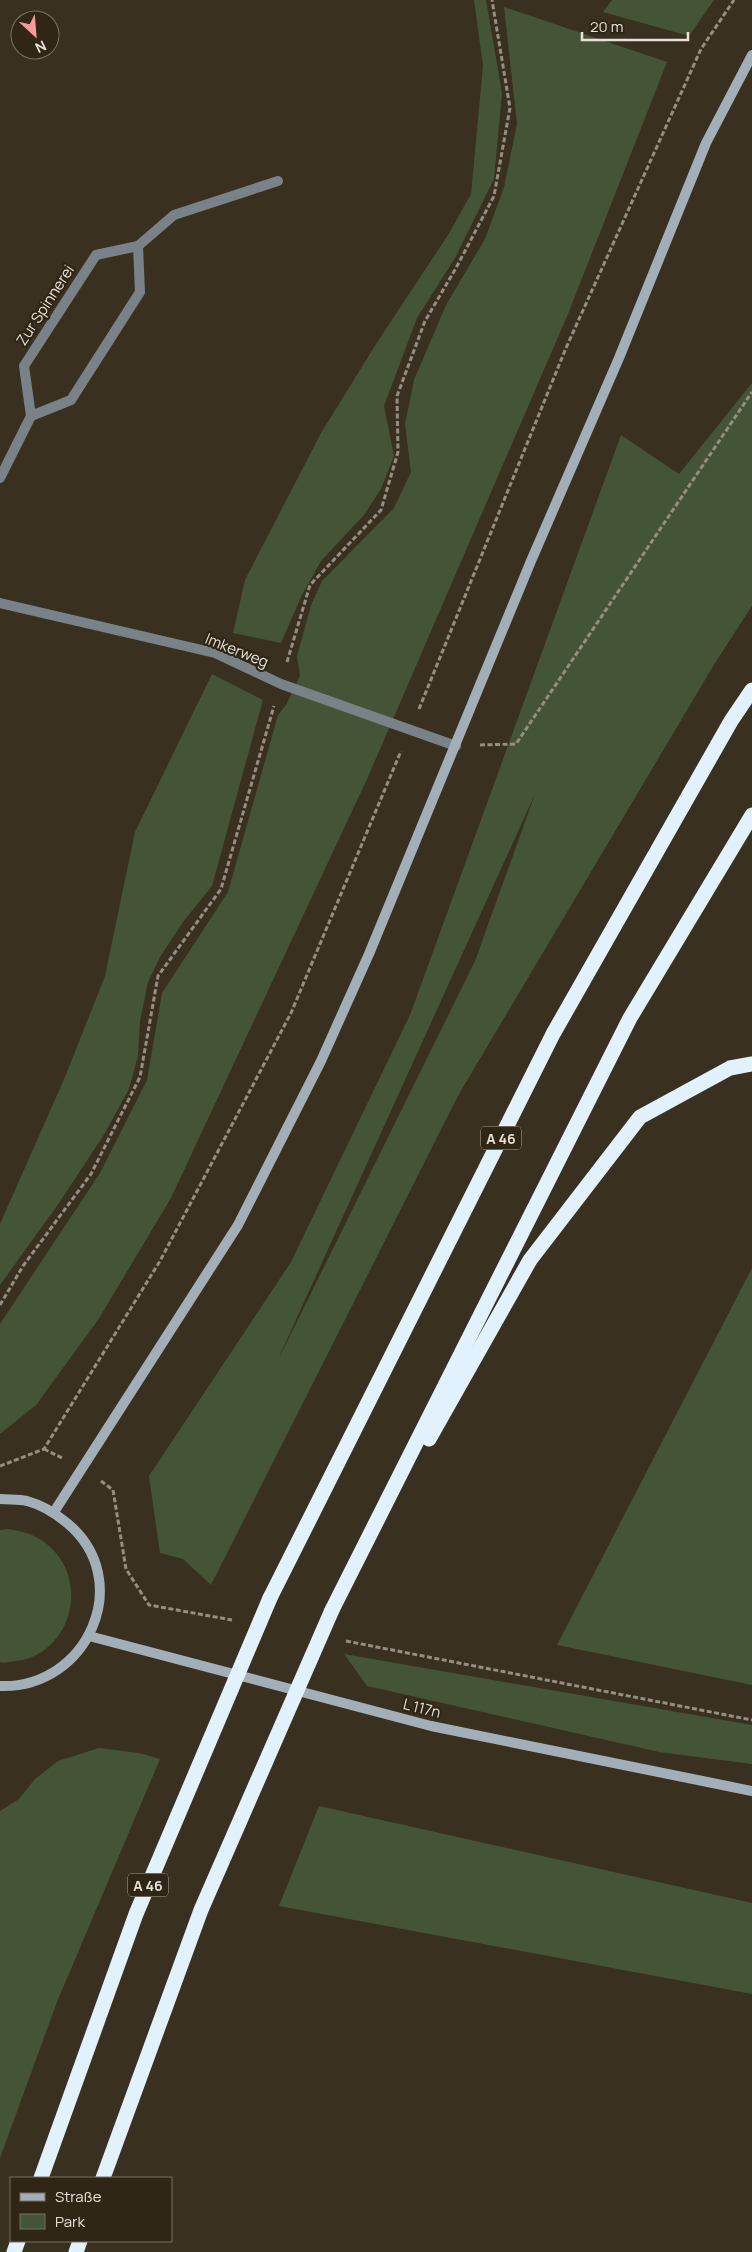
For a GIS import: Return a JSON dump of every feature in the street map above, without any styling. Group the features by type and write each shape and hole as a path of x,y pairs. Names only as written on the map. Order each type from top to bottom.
{"highway":[{"name":"A 46","path":"40,2177 136,1914 270,1598 553,1034 727,729 752,690"},
{"path":"103,2177 201,1910 332,1610 630,1018 752,814"},
{"path":"332,1610 530,1260 559,1222 640,1117 730,1068 752,1064"}],"main road":[{"path":"54,1512 238,1225 322,1061 456,746 531,561 619,358 706,143 752,55"},
{"path":"0,1499 27,1501 54,1512 76,1530 91,1554 99,1581 98,1609 89,1636 71,1660 47,1678 18,1687 0,1686"},
{"name":"L 117n","path":"89,1636 431,1726 752,1791"}],"street":[{"name":"Zur Spinnerei","path":"31,416 24,366 96,255 138,246 174,215 278,181"},
{"path":"0,478 31,416 71,400 140,292 138,246"},
{"name":"Imkerweg","path":"0,603 215,653 280,684 456,746"}],"path":[{"path":"0,1466 44,1449 160,1261 291,1013 410,730 566,348 701,49 734,0"},
{"path":"456,746 516,744 752,392"},
{"path":"44,1449 83,1468 113,1490 126,1569 149,1605 241,1622"},
{"path":"345,1641 752,1720"}],"green space":[{"path":"474,0 486,0 502,93 494,179 455,258 417,318 384,406 394,456 381,489 364,515 321,561 301,597 281,643 233,633 245,580 321,433 376,344 448,235 471,194 483,66"},
{"path":"612,0 714,0 689,36 603,12"},
{"path":"504,7 667,62 568,314 368,777 171,1198 98,1320 36,1405 0,1434 0,1324 100,1173 147,1080 162,993 228,892 278,715 286,705 300,676 297,656 311,605 322,581 394,508 411,472 405,424 414,380 446,305 485,239 504,187 517,124"},
{"path":"752,383 752,606 715,663 459,1094 211,1585 183,1559 160,1553 149,1476 291,1262 410,1015 621,435 679,474","holes":["535,794 475,961 280,1356"]},
{"path":"212,674 263,700 212,886 183,922 160,957 148,982 140,1021 138,1056 129,1089 105,1133 59,1203 0,1285 0,1224 65,1077 105,976 135,832"},
{"path":"752,1268 752,1685 557,1645"},
{"path":"8,1529 36,1537 56,1553 65,1567 70,1582 71,1598 69,1614 63,1629 53,1642 40,1653 31,1657 3,1663 0,1662 0,1530"},
{"path":"344,1654 752,1725 752,1764 659,1752 367,1686"},
{"path":"99,1748 139,1753 160,1759 57,2002 0,2158 0,1811 19,1799 35,1779 58,1761"},
{"path":"319,1806 752,1903 752,1994 279,1906"}]}
